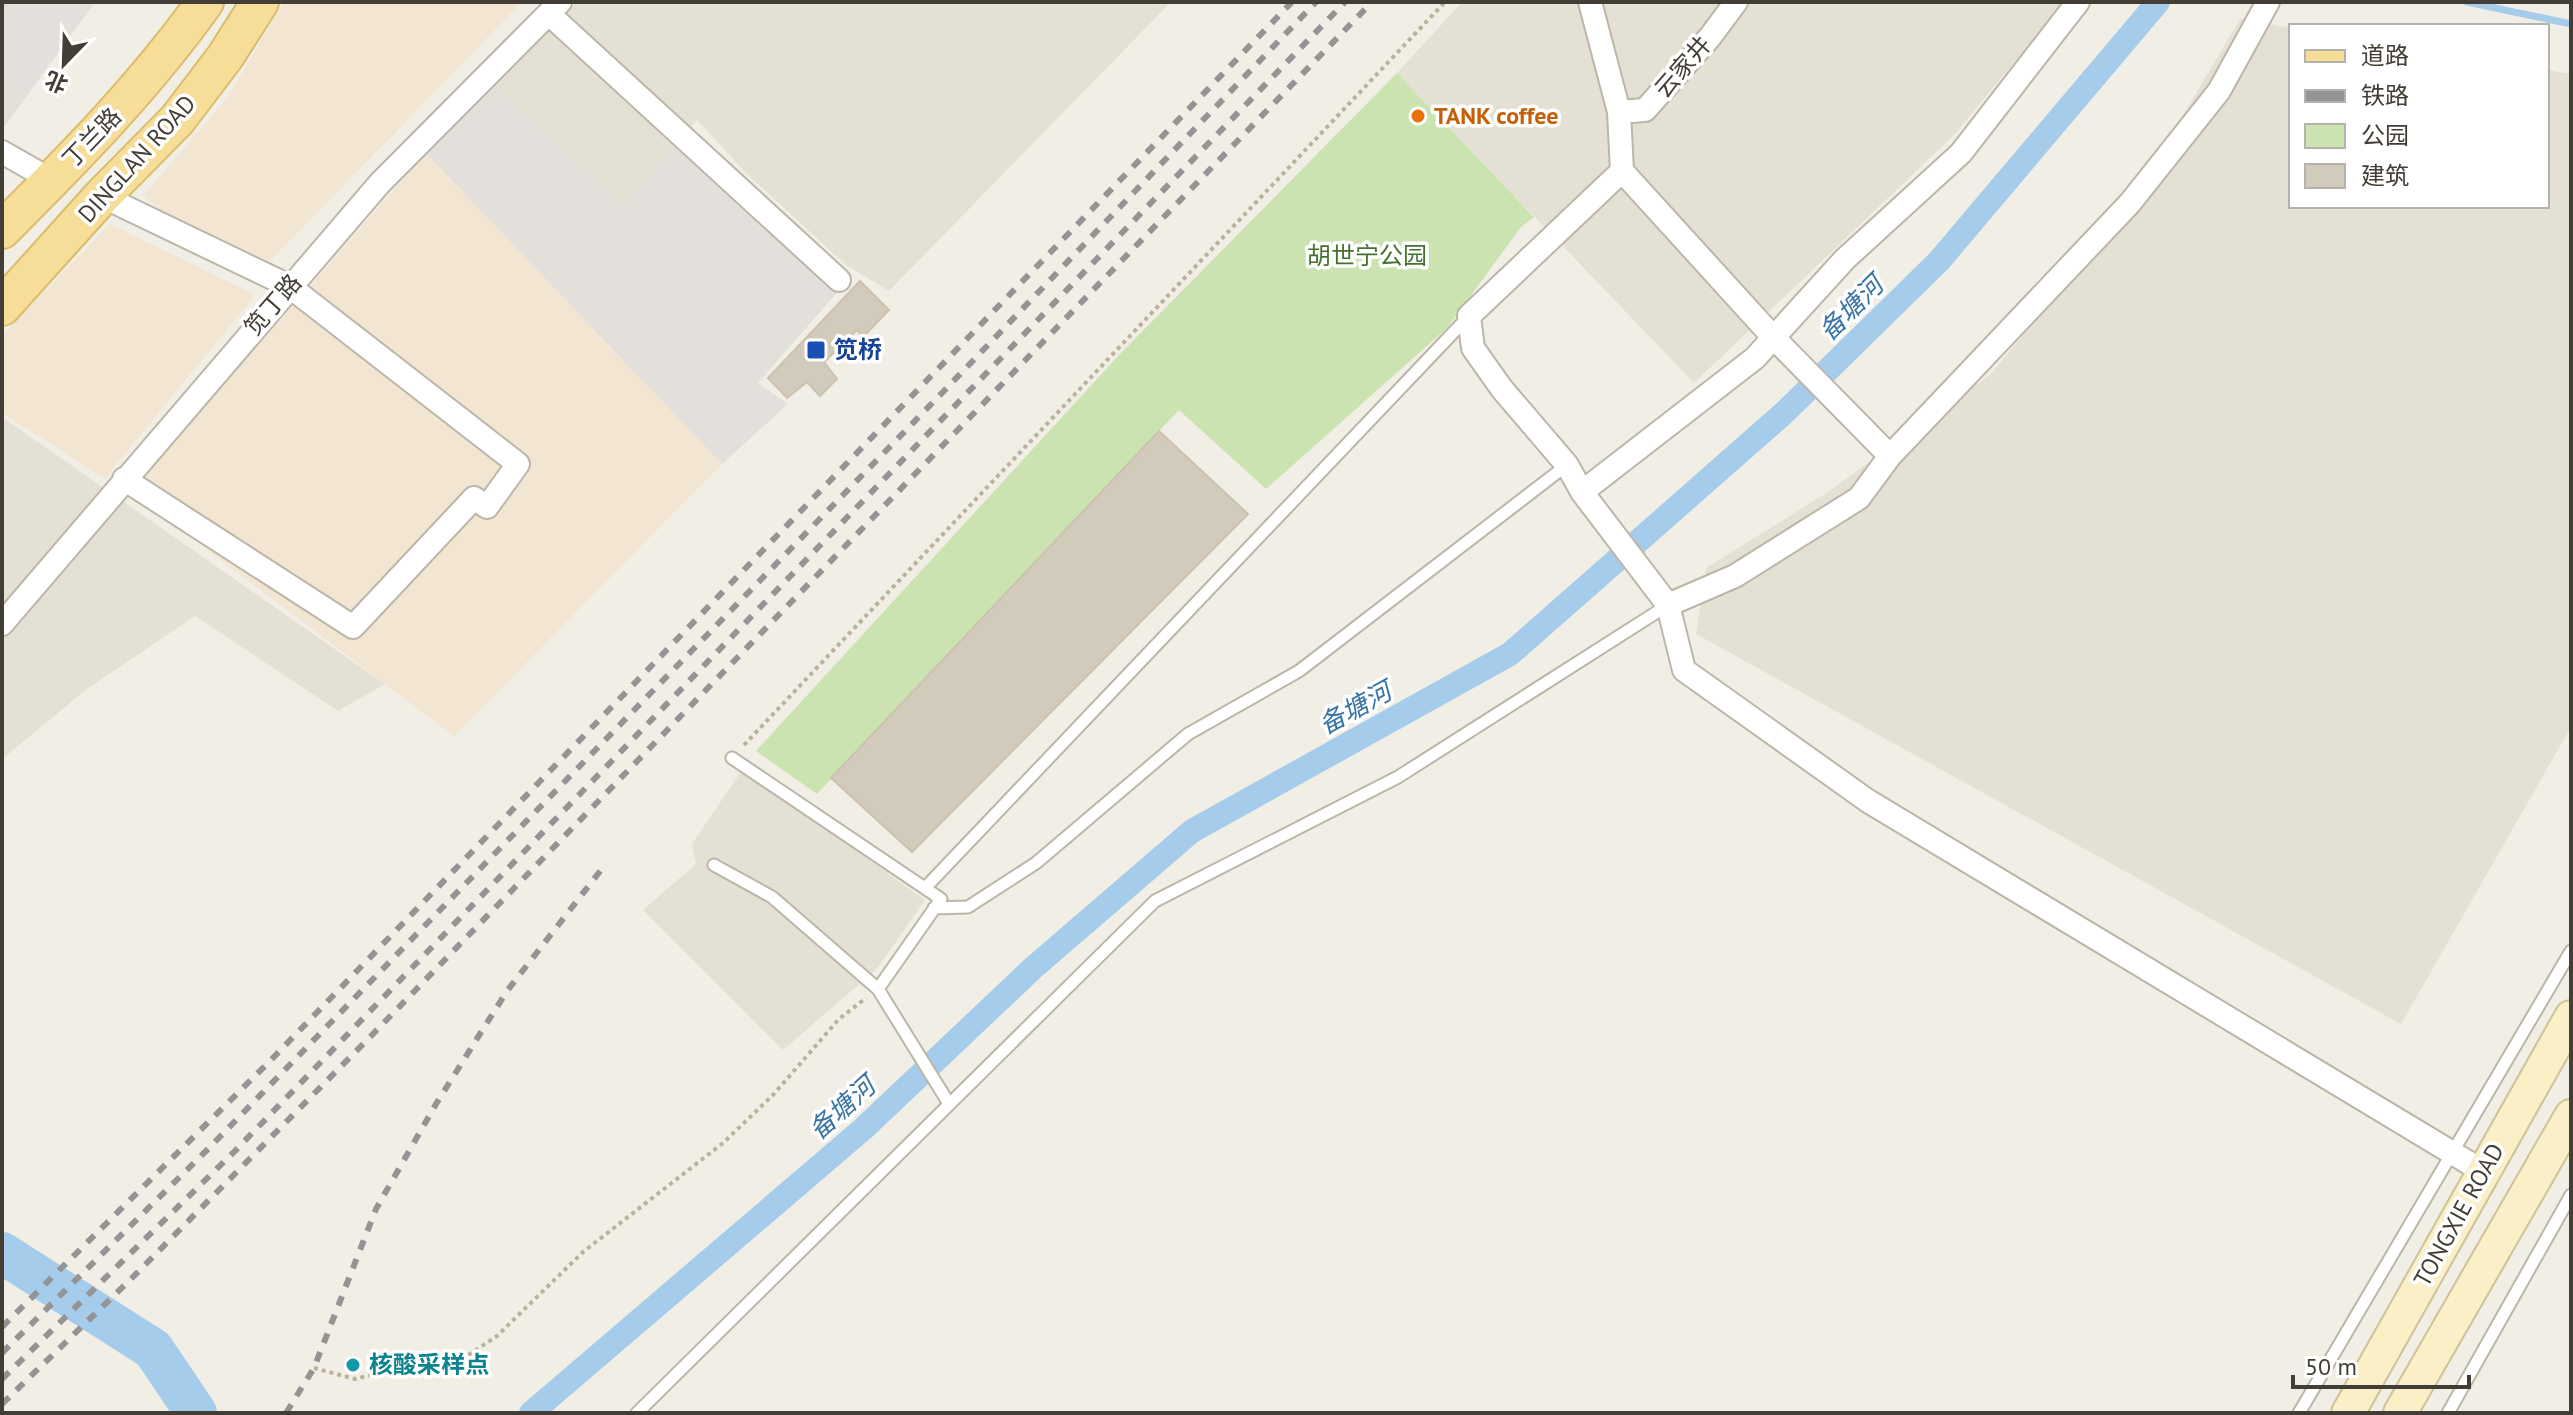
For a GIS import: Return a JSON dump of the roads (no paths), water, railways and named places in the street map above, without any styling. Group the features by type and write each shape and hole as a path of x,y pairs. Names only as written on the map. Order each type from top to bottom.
{"main road":[{"name":"丁兰路","path":"2,230 162,61 205,2"},
{"name":"DINGLAN ROAD","path":"2,307 102,196 177,120 225,57 260,2"},
{"name":"TONGXIE ROAD","path":"2348,1413 2571,1017"},
{"name":"TONGXIE ROAD","path":"2400,1413 2571,1116"}],"street":[{"path":"1590,2 1619,112 1622,171 1773,337 1890,456"},
{"name":"云家井","path":"1619,112 1645,110 1710,37 1736,2"},
{"path":"1582,492 1755,358 1845,259 1961,153 2078,2"},
{"path":"1664,601 1735,576 1859,498 1890,456 2130,203 2219,91 2268,2"},
{"path":"554,8 839,280"},
{"name":"笕丁路","path":"2,624 380,183 554,8"},
{"path":"2,152 51,180"},
{"path":"1622,171 1469,316 1473,348 1502,389 1567,465 1582,492 1664,601 1684,670 1868,801 2484,1172"},
{"path":"102,196 289,286 518,464 487,507 474,498 353,627 124,479"}],"lane":[{"path":"925,888 1469,316"},
{"path":"934,908 968,907 1036,863 1188,734 1299,671 1567,465"},
{"path":"637,1413 948,1102 1155,901 1398,777 1664,601"},
{"path":"732,758 941,899 878,989"},
{"path":"714,865 772,897 878,989 948,1102"},
{"path":"2299,1413 2571,951"},
{"path":"2448,1413 2571,1195"}],"waterway":[{"name":"备塘河","path":"531,1413 863,1129 1033,968 1192,831 1510,654 1785,412 1939,261 2158,2"},
{"path":"2467,2 2571,24"},
{"path":"2,1253 153,1349 196,1413"}],"railway":[{"path":"2,1327 271,1060 1292,2"},
{"path":"2,1353 207,1150 942,393 1316,2"},
{"path":"2,1379 233,1153 1345,2"},
{"path":"2,1404 131,1279 371,1036 1372,2"},
{"path":"286,1413 314,1368 376,1209 436,1104 507,991 601,870"}],"place":[{"name":"TANK coffee","path":"1418,116"},
{"name":"笕桥","path":"816,350"},
{"name":"核酸采样点","path":"353,1365"}],"park label":[{"name":"胡世宁公园","path":"1367,256"}]}
